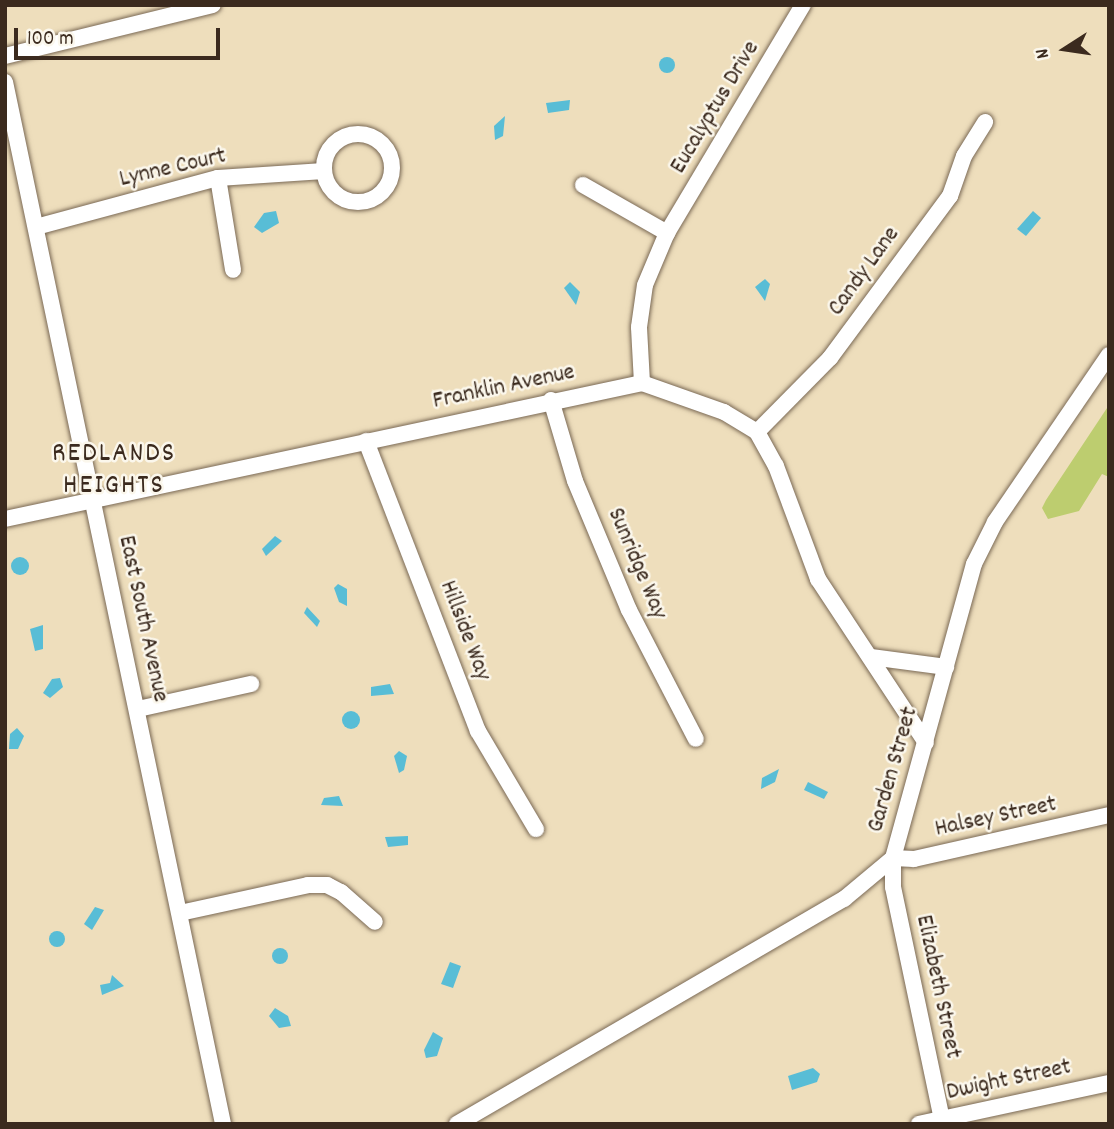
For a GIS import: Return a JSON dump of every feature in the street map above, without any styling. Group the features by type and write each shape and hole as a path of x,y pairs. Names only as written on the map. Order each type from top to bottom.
{"street":[{"path":"5,56 213,5"},
{"name":"Eucalyptus Drive","path":"642,383 639,327 645,285 667,233 803,5"},
{"name":"East South Avenue","path":"5,82 223,1124"},
{"name":"Candy Lane","path":"757,432 830,358 950,196 964,156 985,122"},
{"path":"359,134 382,144 392,169 379,196 359,203 332,191 324,171 330,148 343,137 359,134"},
{"name":"Lynne Court","path":"36,227 218,178 324,171"},
{"path":"218,178 233,270"},
{"path":"583,186 667,233"},
{"name":"Garden Street","path":"457,1124 844,899 892,858 974,564 995,522 1109,355"},
{"path":"642,383 724,412 757,432 776,466 818,579 926,743"},
{"name":"Franklin Avenue","path":"5,519 94,502 551,400 642,383"},
{"name":"Sunridge Way","path":"551,400 575,481 629,610 696,739"},
{"name":"Hillside Way","path":"366,441 478,731 536,830"},
{"path":"871,657 946,667"},
{"path":"138,709 251,684"},
{"name":"Halsey Street","path":"892,858 914,859 1109,816"},
{"name":"Elizabeth Street","path":"892,858 893,887 942,1121"},
{"path":"180,913 307,885 327,885 341,892 375,922"},
{"name":"Dwight Street","path":"919,1124 1109,1083"}],"green space":[{"path":"1109,405 1109,477 1102,474 1079,511 1048,519 1042,508 1046,500"}],"water":[{"path":"664,57 670,57 675,65 673,71 664,73 659,68 659,62"},
{"path":"570,100 569,110 548,113 546,103"},
{"path":"505,116 503,136 495,140 494,126"},
{"path":"276,211 279,223 262,233 254,227 264,213"},
{"path":"1033,211 1041,218 1026,236 1017,229"},
{"path":"765,279 770,284 765,301 755,287"},
{"path":"570,282 580,292 576,305 564,288"},
{"path":"275,536 282,541 266,556 262,549"},
{"path":"20,557 26,560 29,566 26,572 20,575 14,572 11,566 14,560"},
{"path":"338,584 347,589 347,606 339,602 334,588"},
{"path":"307,607 320,621 317,627 304,613"},
{"path":"43,625 43,649 35,651 30,629"},
{"path":"60,678 63,687 50,698 43,693 52,679"},
{"path":"390,684 394,694 371,696 371,687"},
{"path":"347,711 355,711 360,720 358,727 347,729 342,724 342,716"},
{"path":"17,728 24,736 18,749 9,749 10,734"},
{"path":"399,751 407,756 404,770 399,773 394,756"},
{"path":"779,769 775,782 761,789 762,778"},
{"path":"808,782 828,792 824,799 804,790"},
{"path":"339,796 343,806 321,805 324,798"},
{"path":"408,836 408,845 388,847 385,837"},
{"path":"95,907 104,910 92,930 84,924"},
{"path":"54,931 60,931 65,939 63,945 54,947 49,942 49,936"},
{"path":"280,948 286,950 286,962 280,964 274,962 272,956 274,950"},
{"path":"450,962 461,966 453,988 441,984"},
{"path":"112,975 124,986 102,995 100,985 110,983"},
{"path":"275,1008 288,1016 291,1026 279,1028 269,1016"},
{"path":"433,1032 443,1038 437,1056 426,1058 424,1050"},
{"path":"813,1068 820,1074 817,1082 792,1090 788,1076"}],"district":[{"name":"REDLANDS HEIGHTS","path":"114,471"}]}
